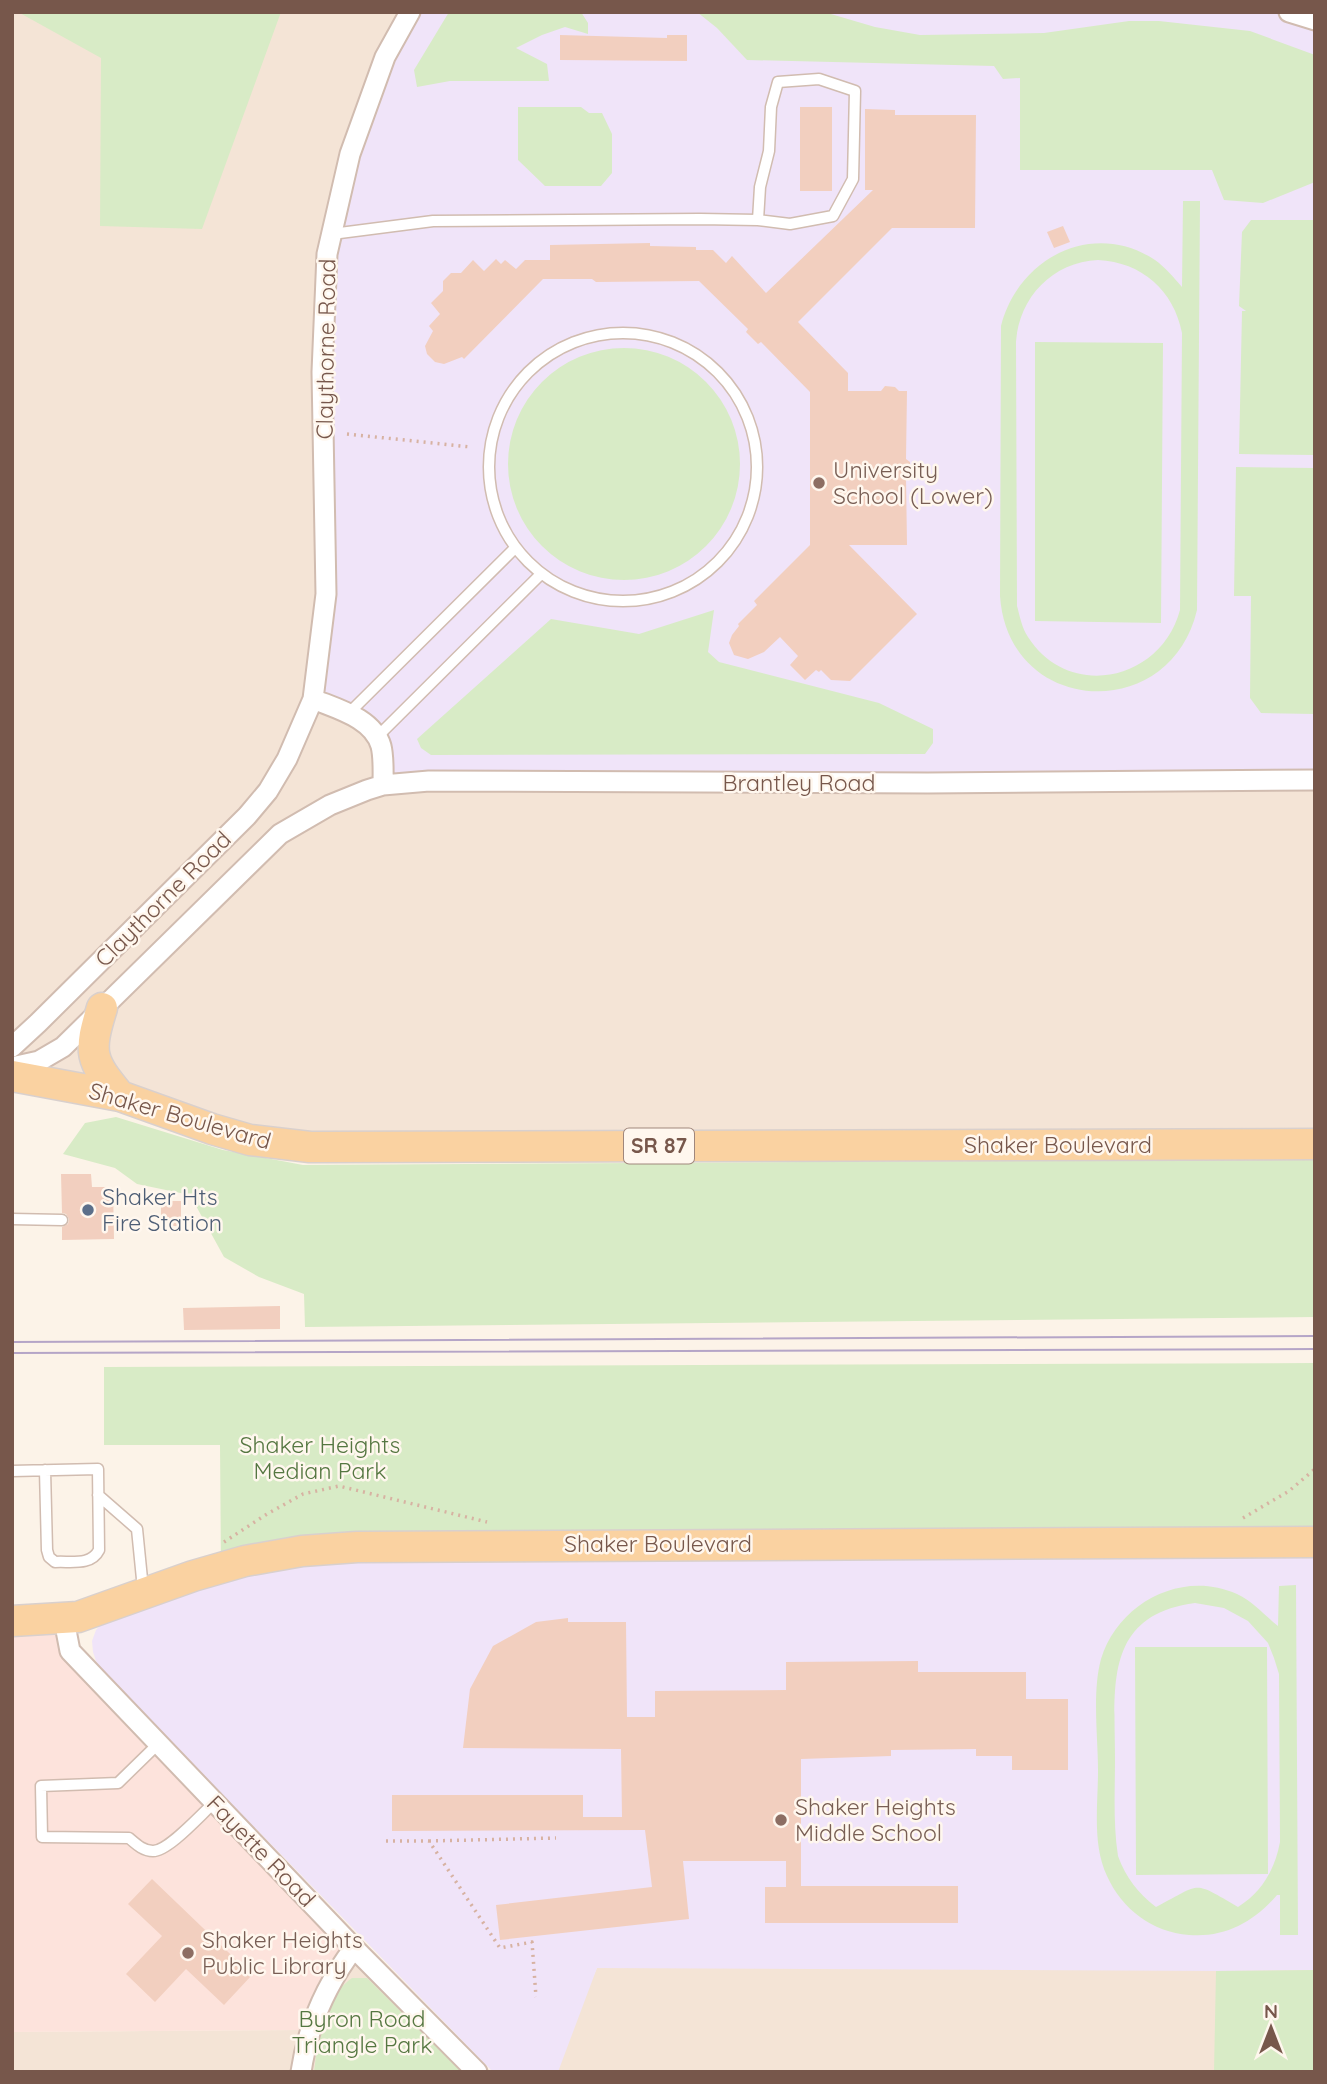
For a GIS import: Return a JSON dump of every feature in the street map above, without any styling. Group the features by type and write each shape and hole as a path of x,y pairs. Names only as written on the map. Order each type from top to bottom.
{"main road":[{"path":"102,1008 93,1035 94,1057 101,1073 120,1096"},
{"name":"Shaker Boulevard","path":"12,1076 120,1096 241,1138 310,1147 1315,1144"},
{"name":"Shaker Boulevard","path":"12,1622 64,1620 95,1612 193,1576 244,1561 302,1550 357,1546 1315,1542"}],"street":[{"name":"Claythorne Road","path":"12,1046 247,816 268,791 287,759 313,699 326,594 323,372 327,254 350,154 385,57 410,12"},
{"path":"1289,12 1315,20"},
{"path":"313,699 365,724 377,737 382,755 383,785"},
{"name":"Brantley Road","path":"292,826 330,806 383,785 429,781 928,783 1315,780"},
{"name":"Claythorne Road","path":"12,1067 49,1056 63,1047 268,844 292,826"},
{"name":"Fayette Road","path":"64,1620 70,1650 354,1948 477,2072"},
{"path":"301,2072 309,2030 318,2005 335,1974 354,1948"}],"lane":[{"path":"332,234 433,221 758,220 790,224 833,216 853,179 855,91 819,79 778,82 771,107 769,151 761,187 758,220"},
{"path":"602,334 646,335 689,350 724,378 748,416 758,459 753,504 734,544 702,576 662,596 617,602 573,593 541,574 514,549 492,501 488,457 499,413 524,376 559,348 602,334"},
{"path":"348,714 514,549"},
{"path":"377,737 541,574"},
{"path":"12,1219 62,1220"},
{"path":"12,1471 45,1470 98,1469 99,1550 90,1561 55,1562 47,1550 45,1470"},
{"path":"98,1495 136,1530 143,1594"},
{"path":"159,1743 118,1783 41,1786 42,1837 129,1838 141,1848 155,1851 165,1847 215,1802"}],"path":[{"path":"347,434 471,447"},
{"path":"386,1841 556,1838"},
{"path":"429,1841 500,1948 531,1942 536,1997"}],"shaded area":[{"path":"12,12 1315,12 1315,1144 332,1147 12,1076"},
{"name":"University School (Lower)","path":"410,12 1289,12 1315,20 1315,780 396,783 377,737 313,699 327,254 350,154"},
{"path":"1315,1541 1315,2072 550,2072 597,1968"},
{"name":"Shaker Heights Middle School","path":"1315,1550 1315,1970 597,1968 558,2072 493,2072 103,1672 96,1661 92,1641 102,1623 278,1562"},
{"path":"12,1621 50,1621 354,1948 309,2030 12,2032"},
{"path":"354,1948 486,2072 12,2072 12,2032 309,2030"}],"green space":[{"path":"18,12 281,12 202,229 100,226 101,58"},
{"path":"449,12 581,12 588,23 588,34 565,27 516,48 547,64 549,81 450,81 417,87 414,70"},
{"path":"697,12 824,12 875,27 920,35 1044,33 1129,21 1159,21 1250,31 1315,55 1315,182 1263,203 1224,200 1212,170 1020,170 1020,78 1003,79 994,66 747,60 717,28"},
{"path":"518,107 581,107 589,113 602,113 612,134 612,173 601,186 545,186 518,160"},
{"path":"1183,201 1200,201 1197,610 1181,647 1156,673 1125,688 1091,691 1059,683 1030,665 1010,636 1000,596 1001,326 1010,302 1024,281 1041,264 1061,252 1084,245 1107,243 1131,248 1159,263 1182,287","holes":["1082,262 1114,262 1142,273 1164,292 1172,304 1182,333 1180,610 1170,634 1154,653 1134,667 1112,674 1089,675 1066,670 1046,657 1026,634 1017,606 1016,342 1024,310 1031,297 1053,275"]},
{"path":"1251,220 1315,220 1315,455 1239,454 1242,311 1246,311 1239,306 1242,232"},
{"path":"1035,342 1163,343 1161,623 1035,621"},
{"path":"624,348 668,357 706,382 731,420 740,464 731,508 706,546 668,571 624,580 580,571 542,546 517,508 508,464 517,420 542,382 580,357"},
{"path":"1236,467 1315,468 1315,714 1261,713 1250,698 1251,596 1234,596"},
{"path":"714,610 708,652 719,662 879,703 933,729 933,743 925,754 431,755 421,748 417,739 551,619 639,634"},
{"path":"116,1117 223,1150 303,1165 1315,1159 1315,1317 305,1327 304,1294 259,1277 224,1257 190,1195 137,1184 115,1168 63,1154 85,1123"},
{"name":"Shaker Heights Median Park","path":"1315,1363 1315,1542 409,1545 221,1568 220,1445 104,1445 104,1367"},
{"path":"1296,1585 1298,1935 1280,1935 1280,1895 1249,1920 1227,1931 1202,1935 1175,1933 1151,1924 1130,1908 1113,1888 1102,1864 1097,1824 1096,1700 1101,1659 1109,1639 1122,1622 1137,1607 1155,1596 1174,1589 1216,1587 1243,1597 1278,1626 1279,1586","holes":["1195,1603 1224,1608 1248,1621 1268,1643 1279,1674 1278,1852 1261,1887 1238,1907 1212,1892 1197,1888 1156,1907 1133,1884 1118,1856 1115,1820 1115,1706 1120,1659 1129,1639 1144,1622 1165,1610"]},
{"path":"1135,1647 1267,1647 1268,1874 1136,1875"},
{"path":"1315,1970 1315,2072 1214,2072 1216,1971"},
{"name":"Byron Road Triangle Park","path":"352,1978 367,1978 462,2072 314,2072 320,2033 328,2008 342,1986"}],"building":[{"path":"560,35 667,38 667,35 687,35 687,61 560,60"},
{"path":"800,107 832,107 832,191 800,191"},
{"path":"865,109 895,110 895,115 976,115 975,228 892,228 798,322 848,373 848,391 881,391 885,386 907,391 906,459 910,462 910,472 906,477 907,545 849,545 917,614 850,681 831,680 821,670 816,670 805,680 790,665 798,656 780,637 764,652 748,659 734,655 729,643 738,624 757,605 754,601 810,545 810,392 761,342 758,344 746,332 748,329 699,281 596,282 592,279 543,279 464,359 462,357 444,364 435,362 427,354 425,346 433,331 429,326 440,314 431,303 443,291 443,281 451,273 461,273 473,260 484,271 496,259 501,264 505,260 516,269 525,260 550,260 550,245 650,243 650,246 713,250 726,263 732,256 766,293 873,190 865,190"},
{"path":"1063,226 1070,242 1054,248 1047,232"},
{"name":"Shaker Hts Fire Station","path":"61,1174 91,1174 92,1187 113,1187 114,1239 62,1240 62,1227 68,1224 69,1219 62,1213"},
{"path":"161,1201 181,1201 181,1226 161,1226"},
{"path":"280,1306 280,1329 184,1330 183,1308"},
{"name":"Shaker Heights Middle School","path":"568,1618 568,1622 626,1622 627,1717 655,1717 655,1691 786,1690 786,1662 918,1661 918,1672 1026,1672 1026,1699 1068,1699 1068,1770 1012,1770 1012,1756 976,1756 976,1749 891,1750 891,1756 801,1759 801,1886 958,1886 958,1923 765,1923 765,1887 786,1887 786,1861 683,1861 689,1919 500,1940 496,1905 652,1887 645,1830 392,1831 392,1795 583,1795 583,1817 622,1817 621,1749 463,1748 470,1689 493,1646 536,1622"},
{"name":"Shaker Heights Public Library","path":"152,1879 252,1975 224,2005 186,1969 155,2002 126,1974 162,1936 128,1904"}],"tram line":[{"path":"12,1342 1315,1336"},
{"path":"12,1353 1315,1349"}],"place":[{"name":"University School (Lower)","path":"819,483"},
{"name":"Shaker Hts Fire Station","path":"88,1210"},
{"name":"Shaker Heights Middle School","path":"781,1820"},
{"name":"Shaker Heights Public Library","path":"188,1953"}]}
